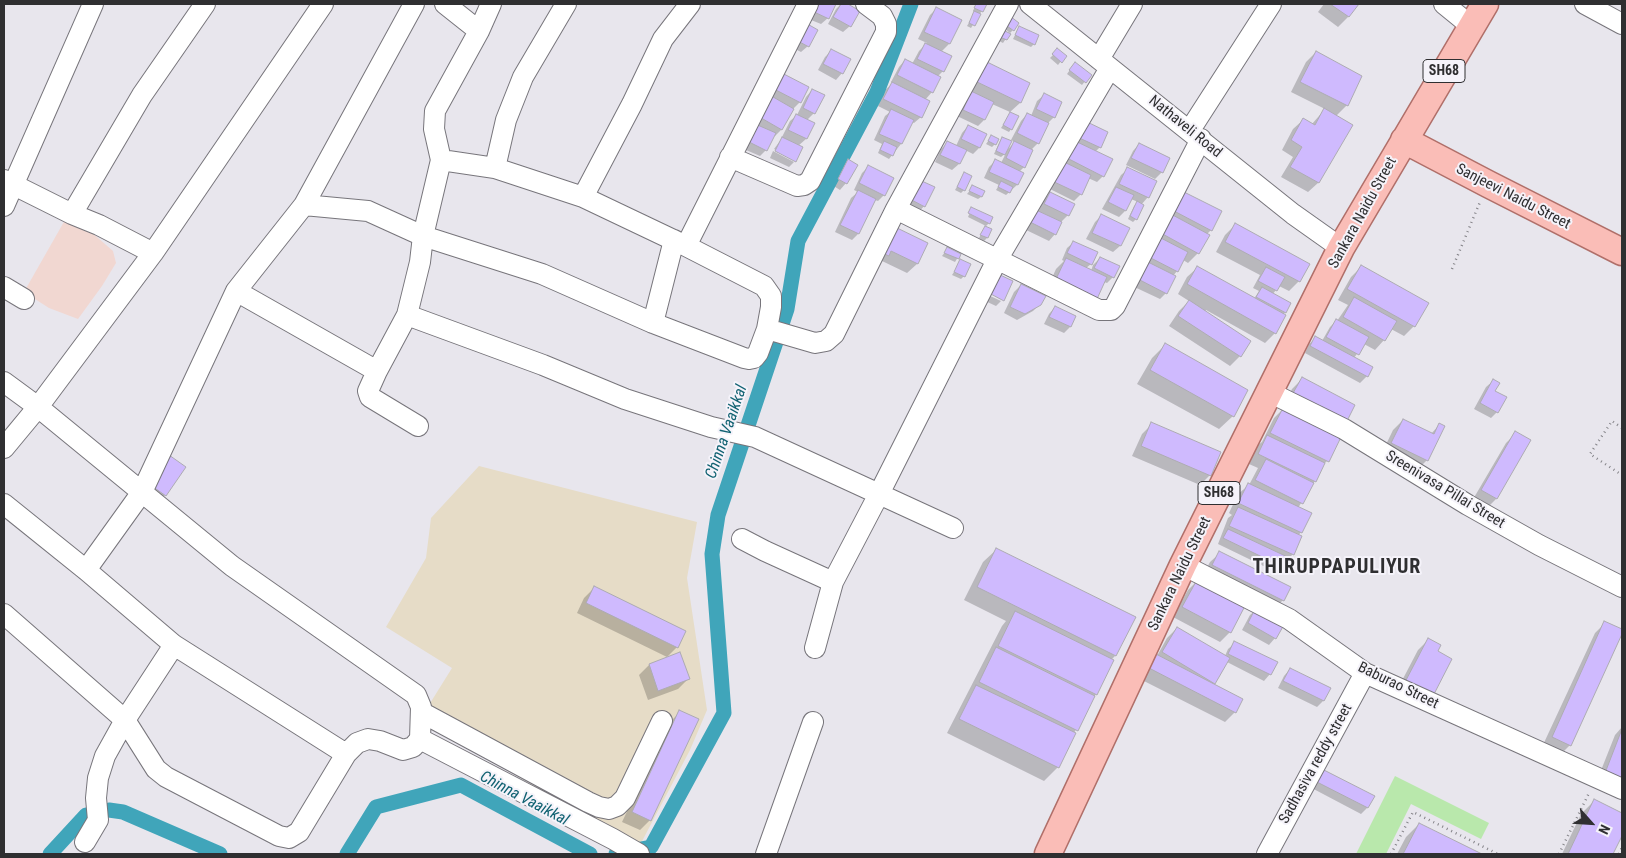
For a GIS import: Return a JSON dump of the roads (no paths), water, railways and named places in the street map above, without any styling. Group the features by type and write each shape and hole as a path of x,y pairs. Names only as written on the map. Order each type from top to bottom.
{"main road":[{"name":"SH68","path":"1404,140 1485,4"},
{"name":"Sanjeevi Naidu Street","path":"1404,140 1622,252"},
{"name":"Sankara Naidu Street","path":"1048,854 1183,565 1269,392 1341,248 1404,140"}],"street":[{"path":"4,206 8,182 93,4"},
{"path":"72,214 142,96 205,4"},
{"path":"4,448 38,407 153,253 323,4"},
{"path":"86,570 142,492 236,291 304,205 414,4"},
{"path":"445,4 479,31"},
{"path":"418,426 370,397 368,391 407,315 420,262 423,236 441,160 434,129 434,111 479,31 491,4"},
{"path":"495,168 506,120 523,77 566,4"},
{"path":"583,197 632,104 663,39 690,4"},
{"path":"653,322 680,243 730,157 808,4"},
{"path":"730,157 797,186 804,185 810,181 886,32 886,24 882,16 866,4"},
{"path":"777,331 815,343 826,341 834,334 896,209 1008,4"},
{"name":"Nathaveli Road","path":"1030,4 1293,214 1341,248"},
{"path":"815,648 833,582 997,260 1105,64 1132,4"},
{"path":"896,209 1098,310 1111,310 1115,306 1195,135 1271,4"},
{"path":"1444,4 1471,26"},
{"path":"1585,4 1622,24"},
{"path":"441,160 495,168 583,197 680,243 768,290 771,296 771,307 777,331"},
{"path":"8,182 153,253"},
{"path":"304,205 368,211 423,236 542,274 653,322 749,359 754,358 777,331"},
{"path":"4,287 24,299"},
{"path":"236,291 377,371"},
{"path":"407,315 534,362 625,399 711,427 755,437 953,528"},
{"path":"4,382 38,407 232,566 416,695 421,706 420,739 413,747 403,750 380,741 368,739 357,743 346,754 299,832 288,838 279,836 166,776 156,768 125,720 4,614"},
{"name":"Sreenivasa Pillai Street","path":"1269,392 1344,429 1468,505 1540,545 1620,581"},
{"path":"4,504 86,570 174,645 346,754"},
{"path":"742,539 773,556 833,582"},
{"name":"Baburao Street","path":"1183,565 1290,620 1365,674 1622,789"},
{"path":"85,842 98,820 96,798 98,778 105,756 125,720 174,645"},
{"name":"Sadhasiva reddy street","path":"1267,854 1365,674"},
{"path":"421,712 588,802 609,809 617,806 624,798 662,721"},
{"path":"766,854 813,722"},
{"path":"420,739 614,839 639,854"}],"waterway":[{"name":"Chinna Vaaikkal","path":"616,854 651,847 724,713 712,554 718,515 787,309 798,241 877,92 911,4"},
{"name":"Chinna Vaaikkal","path":"347,854 376,807 461,785 590,854"},
{"name":"Chinna Vaaikkal","path":"109,810 123,812 220,854"},
{"name":"Chinna Vaaikkal","path":"50,854 86,815"}],"district":[{"name":"THIRUPPAPULIYUR","path":"1337,568"}]}
